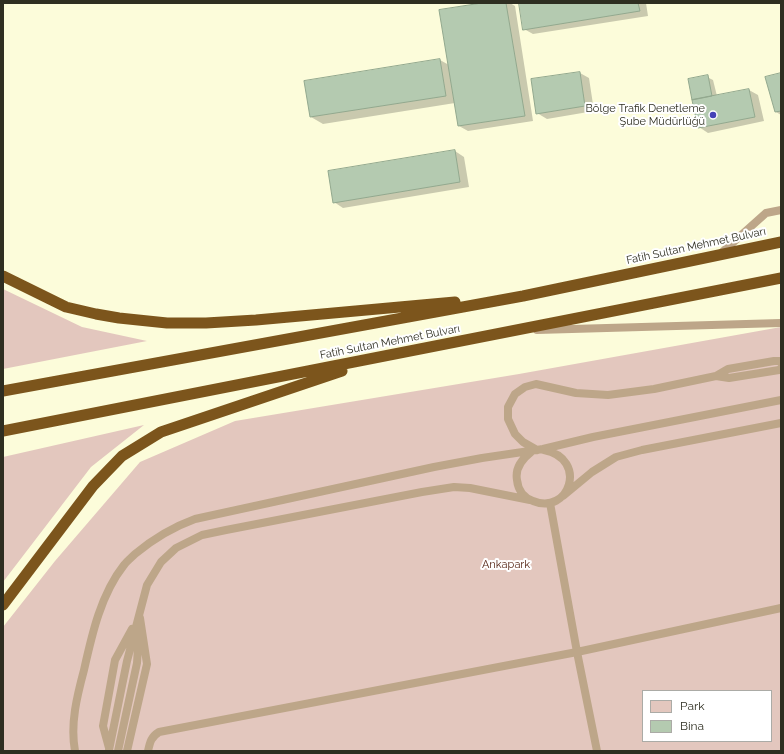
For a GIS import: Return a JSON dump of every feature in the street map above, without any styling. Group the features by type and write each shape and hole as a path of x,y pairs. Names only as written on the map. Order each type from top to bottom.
{"highway":[{"name":"Fatih Sultan Mehmet Bulvarı","path":"3,391 114,372 523,296 781,242"},
{"path":"3,276 66,307 118,318 167,323 206,323 256,320 523,296"},
{"name":"Fatih Sultan Mehmet Bulvarı","path":"3,431 781,278"},
{"path":"3,605 93,486 122,456 161,432 383,357"}],"lane":[{"path":"719,255 766,213 781,210"},
{"path":"516,330 781,323"},
{"path":"563,496 568,488 570,480 570,471 566,462 561,456 553,451 537,450 523,442 515,434 508,419 508,407 515,394 525,387 536,384 576,393 608,395 654,389 716,376 728,369 781,361"},
{"path":"716,376 729,378 779,370 781,368"},
{"path":"75,751 73,741 75,707 97,617 109,589 124,564 146,545 179,525 195,519 434,467 537,450 593,437 781,400"},
{"path":"109,750 126,661 140,615 147,585 161,562 176,548 202,536 414,493 454,487 486,490 538,503 550,503 563,496 592,472 616,457 642,450 781,423"},
{"path":"530,500 518,487 516,478 517,469 521,461 537,450"},
{"path":"550,503 576,652 597,751"},
{"path":"148,751 150,740 159,732 576,652 781,608"},
{"path":"118,751 137,663 140,615"},
{"path":"128,751 147,664 140,615"}],"green space":[{"path":"3,289 82,327 147,341 3,369"},
{"name":"Ankapark","path":"781,327 781,751 3,751 3,627 55,561 140,462 235,421 519,374"},
{"path":"144,425 91,467 3,582 3,457"}],"building":[{"path":"482,3 506,3 525,116 458,126 439,10"},
{"path":"519,3 638,3 640,11 523,30"},
{"path":"440,59 446,96 310,117 304,81"},
{"path":"580,72 585,106 536,114 531,79"},
{"path":"781,73 781,111 775,112 765,77"},
{"path":"708,75 712,96 692,100 688,79"},
{"path":"749,89 755,117 698,128 692,100"},
{"path":"455,150 460,182 333,203 328,171"}],"place":[{"name":"Bölge Trafik Denetleme Şube Müdürlüğü","path":"713,115"}]}
